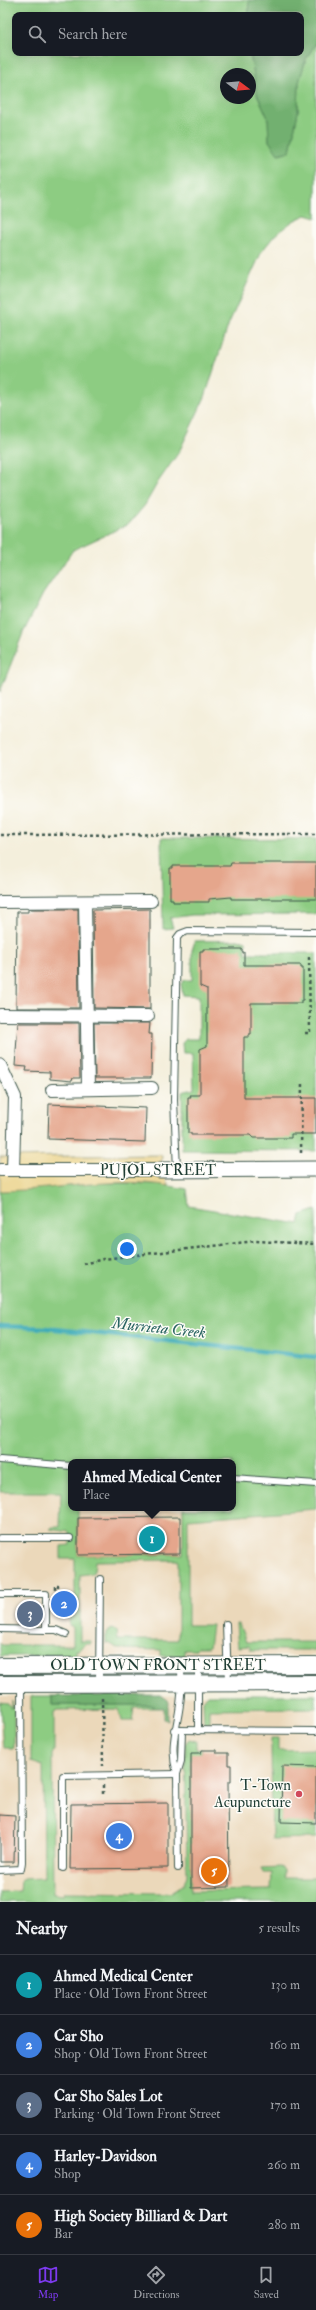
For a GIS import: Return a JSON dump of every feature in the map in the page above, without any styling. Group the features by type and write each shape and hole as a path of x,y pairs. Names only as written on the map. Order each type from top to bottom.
{"main road":[{"name":"OLD TOWN FRONT STREET","path":"0,1666 316,1665"},
{"name":"OLD TOWN FRONT STREET","path":"0,1684 21,1684 100,1691 181,1684 316,1683"}],"street":[{"path":"0,902 151,901"},
{"path":"85,902 88,1089"},
{"path":"0,1014 148,1016"},
{"path":"0,1065 15,1097 13,1170"},
{"path":"52,1090 152,1088"},
{"name":"PUJOL STREET","path":"0,1170 316,1169"}],"lane":[{"path":"177,1170 174,1100 177,938 180,934 188,931 316,932"},
{"path":"0,1460 68,1466"},
{"path":"236,1478 316,1484"},
{"path":"0,1538 70,1538"},
{"path":"100,1579 100,1691"},
{"path":"0,1594 46,1594 46,1630"},
{"path":"226,1624 228,1684"},
{"path":"0,1629 56,1630 66,1634"},
{"path":"178,1868 177,1774 173,1761 174,1730 182,1695 181,1665"},
{"path":"198,1665 198,1731"},
{"path":"0,1870 20,1869 22,1862 21,1684"},
{"path":"174,1730 316,1731"},
{"path":"177,1774 181,1761 182,1730"},
{"path":"63,1868 63,1776 177,1774"}],"path":[{"path":"0,835 316,834"},
{"path":"305,1033 310,1033 309,956"},
{"path":"301,1153 302,1081"},
{"path":"84,1264 103,1259 256,1241 316,1244"},
{"path":"100,1691 103,1795"}],"shaded area":[{"path":"0,1492 68,1492 68,1511 236,1511 236,1509 316,1509 316,1656 0,1656"},
{"path":"316,1695 316,1897 0,1901 0,1696"}],"green space":[{"path":"0,0 249,0 248,12 12,12 12,56 251,56 253,68 220,68 220,104 256,104 256,88 257,94 268,118 269,141 279,154 290,151 298,112 299,82 306,59 316,43 316,218 306,215 293,221 275,235 262,251 229,323 205,397 179,452 158,482 145,505 129,524 73,550 43,594 23,633 0,692"},
{"path":"249,0 316,0 316,43 306,59 299,82 298,112 290,151 278,154 269,141 268,118 257,94 256,68 253,68 251,56 304,56 304,12 248,12"},
{"path":"161,838 316,839 316,914 192,915 170,918 173,928 163,929"},
{"path":"195,941 246,941 246,953 316,953 316,1151 182,1150 182,1092 194,1089 193,1053 183,1053 182,1043 186,1039 199,1039 199,996 183,995 181,984 184,980 192,980 192,950"},
{"path":"106,1183 158,1184 187,1189 189,1206 299,1224 301,1215 316,1210 316,1509 188,1519 188,1625 212,1625 209,1647 197,1647 195,1650 184,1650 184,1656 161,1656 161,1650 118,1649 111,1644 106,1643 106,1633 112,1629 117,1631 118,1640 178,1640 178,1560 95,1561 94,1573 80,1575 80,1641 91,1641 91,1644 85,1644 80,1650 76,1650 76,1656 0,1656 0,1643 2,1645 73,1645 73,1628 69,1626 69,1616 75,1616 75,1559 61,1559 61,1546 70,1545 70,1532 50,1529 52,1527 60,1527 61,1492 0,1492 0,1191"},
{"path":"236,1624 239,1624 246,1642 316,1642 316,1650 251,1650 249,1646 238,1647"},
{"path":"161,1695 168,1700 168,1721 164,1719 164,1708 154,1708 154,1705 52,1705 52,1696"},
{"path":"208,1695 316,1695 316,1708 209,1709 209,1722 204,1723 203,1701"},
{"path":"31,1696 52,1696 52,1705 154,1705 154,1708 134,1708 132,1721 122,1721 119,1709 58,1710 54,1712 54,1752 52,1754 53,1894 64,1895 64,1892 170,1893 184,1884 187,1875 185,1744 189,1739 196,1741 196,1749 202,1750 201,1753 191,1754 191,1891 271,1890 272,1873 263,1873 261,1868 280,1867 284,1870 284,1878 316,1878 316,1902 0,1902 0,1892 20,1891 21,1879 44,1878 43,1766 31,1762"},
{"path":"12,1701 14,1708 14,1748 3,1748 0,1703 8,1704 12,1709"},
{"path":"271,1738 278,1738 278,1750 316,1749 316,1838 272,1839"}],"sand":[{"path":"162,1155 161,1170 169,1186 127,1182 0,1191 0,1157"}],"building":[{"path":"231,863 316,863 316,899 231,899 231,897 209,899 209,902 173,902 173,899 170,899 170,868 173,868 173,866 230,866"},
{"path":"28,909 78,909 79,1008 16,1008 17,912 28,912"},
{"path":"150,909 150,1009 94,1008 93,910"},
{"path":"203,949 242,949 242,952 244,952 244,965 301,965 301,968 303,968 303,1000 301,1000 301,1003 251,1003 251,1034 249,1034 249,1037 244,1037 244,1098 316,1098 316,1134 291,1134 291,1138 253,1138 250,1135 191,1135 191,1133 188,1133 188,1097 191,1097 190,1095 200,1095 200,1049 207,1046 207,989 200,986 200,951 203,951"},
{"path":"18,1023 79,1023 80,1078 73,1078 72,1081 50,1079 50,1072 26,1071 27,1067 15,1066"},
{"path":"94,1023 150,1023 149,1034 152,1034 151,1078 95,1078"},
{"path":"49,1104 146,1108 145,1142 48,1139"},
{"path":"180,1517 180,1554 78,1555 78,1518"},
{"path":"202,1750 216,1750 216,1753 228,1753 228,1765 231,1765 231,1782 228,1782 229,1887 191,1888 191,1753 201,1753"},
{"name":"T-Town Acupuncture","path":"282,1766 316,1767 316,1823 281,1822"},
{"path":"168,1803 168,1868 70,1869 71,1804"},
{"path":"0,1815 15,1816 14,1862 0,1862"}],"waterway":[{"name":"Murrieta Creek","path":"0,1326 46,1328 316,1357"}],"place":[{"name":"Ahmed Medical Center","path":"152,1539"},
{"name":"Car Sho","path":"64,1604"},
{"name":"Car Sho Sales Lot","path":"30,1614"},
{"name":"T-Town Acupuncture","path":"299,1794"},
{"name":"Harley-Davidson","path":"119,1836"},
{"name":"High Society Billiard & Dart","path":"214,1871"}]}
